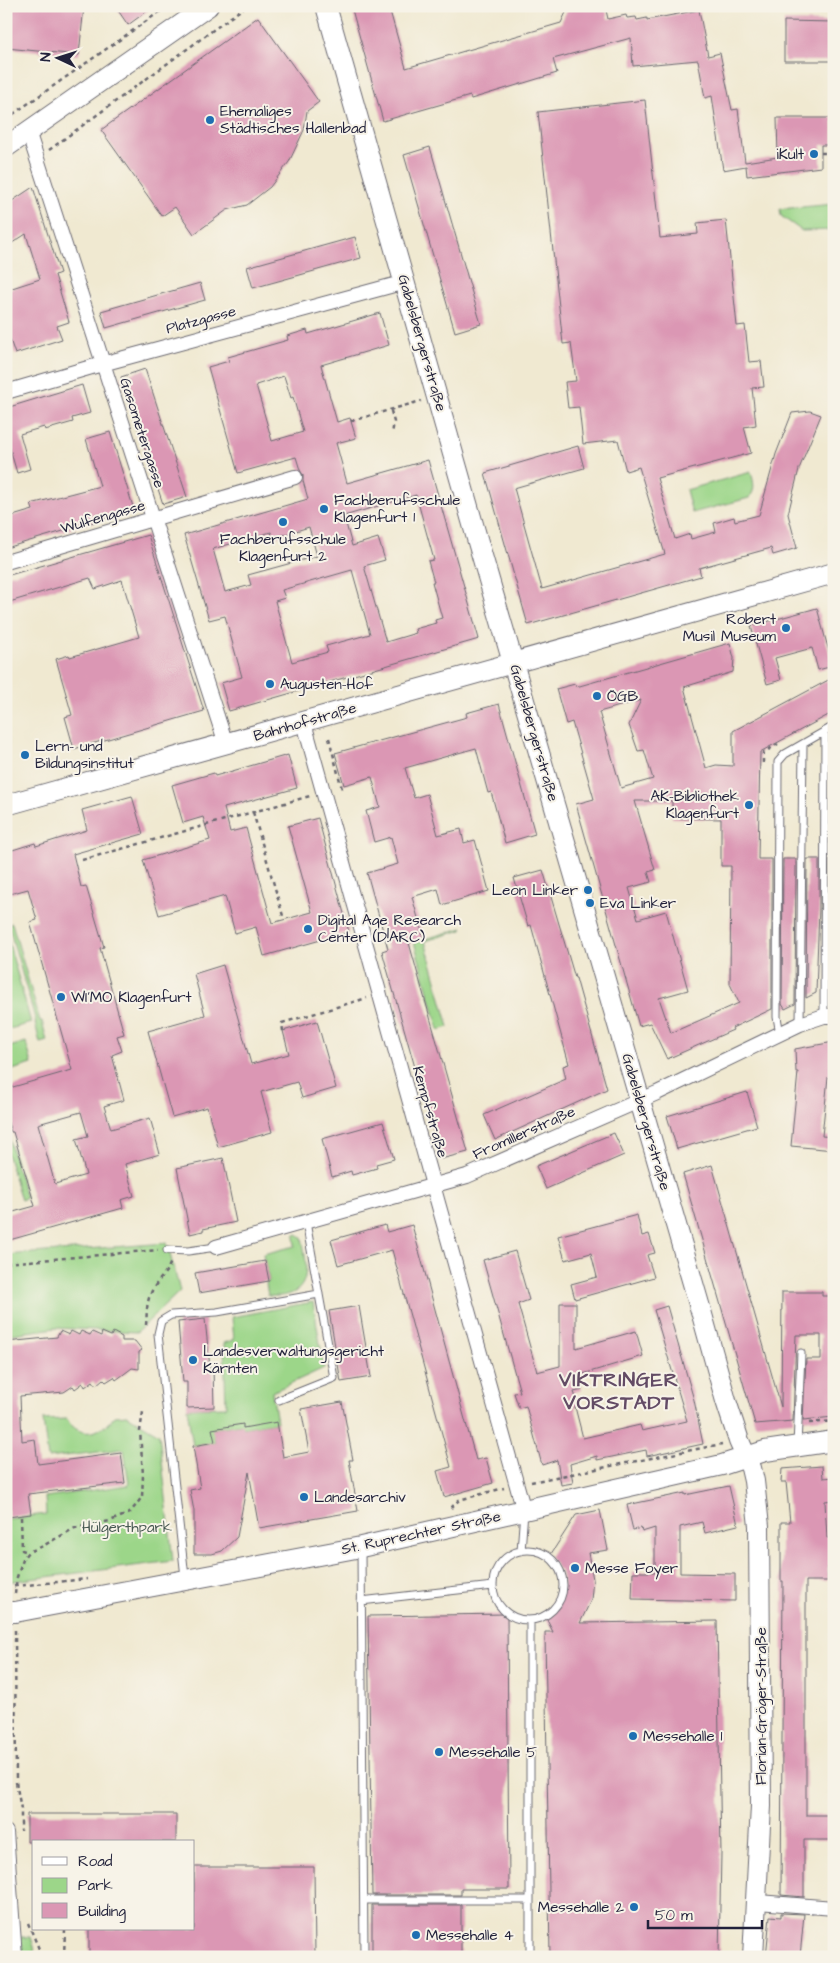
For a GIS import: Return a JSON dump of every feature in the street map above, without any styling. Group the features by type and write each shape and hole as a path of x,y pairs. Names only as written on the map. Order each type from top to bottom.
{"street":[{"path":"6,147 208,6"},
{"name":"Gabelsbergerstraße","path":"326,6 702,1311 715,1366 742,1449"},
{"name":"Gasometergasse","path":"28,132 226,744"},
{"name":"Platzgasse","path":"6,392 405,282"},
{"name":"Wulfengasse","path":"6,562 295,477"},
{"name":"Bahnhofstraße","path":"6,805 834,573"},
{"name":"Kempfstraße","path":"304,723 524,1511"},
{"name":"Fromillerstraße","path":"216,1247 467,1176 640,1100 800,1024 829,1016"},
{"name":"St. Ruprechter Straße","path":"10,1612 361,1547 524,1511 722,1465 742,1449 765,1451 834,1441"},
{"name":"Florian-Gröger-Straße","path":"742,1449 754,1481 759,1526 762,1806 758,1902 753,1957"},
{"path":"6,1832 14,1957"},
{"path":"758,1902 834,1908"}],"lane":[{"path":"780,1034 777,1017 778,762 785,754 834,726"},
{"path":"825,731 829,1016"},
{"path":"800,1024 803,744"},
{"path":"279,1400 334,1378 306,1222"},
{"path":"170,1250 188,1252 216,1247"},
{"path":"186,1580 158,1334 161,1321 172,1315 217,1312 319,1294"},
{"path":"797,1446 801,1353"},
{"path":"521,1551 524,1511"},
{"path":"361,1547 364,1957"},
{"path":"534,1550 550,1558 561,1572 563,1582 560,1600 555,1608 548,1614 530,1620 521,1619 504,1610 495,1595 493,1586 494,1577 502,1561 521,1551 534,1550"},
{"path":"361,1601 493,1586"},
{"path":"530,1620 530,1957"},
{"path":"364,1900 530,1900"}],"path":[{"path":"6,119 168,6"},
{"path":"37,158 246,6"},
{"path":"821,153 831,153"},
{"path":"351,421 437,396"},
{"path":"390,410 394,422 392,434"},
{"path":"329,738 342,789"},
{"path":"763,763 763,753 777,744"},
{"path":"82,860 323,792"},
{"path":"253,812 283,916"},
{"path":"283,1030 282,1023 380,994"},
{"path":"6,1263 170,1250 171,1263 167,1272 151,1291 146,1326"},
{"path":"21,1838 21,1809 16,1782 10,1612 15,1587 24,1557 28,1552 75,1528 110,1521 130,1512 142,1497 143,1476 140,1431 143,1412"},
{"path":"446,1513 459,1500 518,1485 742,1449"},
{"path":"21,1517 22,1550 28,1552"},
{"path":"6,1587 88,1579"},
{"path":"28,1923 39,1949 40,1957"},
{"path":"64,1957 65,1930"}],"green space":[{"path":"834,204 834,230 802,231 781,216 780,209"},
{"path":"751,472 754,486 749,498 692,513 686,490"},
{"path":"12,923 47,1041 40,1043 36,1022 8,924"},
{"path":"463,928 462,930 425,941 449,1027 439,1030 414,942"},
{"path":"6,933 31,1023 6,1030"},
{"path":"26,1042 32,1064 6,1072 6,1048"},
{"path":"6,1129 26,1198 21,1200 6,1150"},
{"path":"297,1234 302,1237 306,1261 304,1280 293,1293 283,1296 268,1296 266,1283 269,1281 263,1254 295,1246 294,1236"},
{"path":"167,1243 180,1291 137,1332 55,1328 6,1335 6,1255"},
{"path":"313,1302 324,1368 272,1392 277,1422 243,1428 242,1424 213,1429 215,1442 193,1446 187,1408 226,1407 224,1343 234,1340 232,1317"},
{"name":"Hülgerthpark","path":"127,1415 159,1434 173,1561 6,1582 6,1519 46,1514 45,1497 129,1485 124,1449 48,1458 43,1420 66,1419 78,1430 91,1432 104,1427 115,1416"},
{"path":"20,1937 31,1937 37,1957 22,1957"}],"building":[{"path":"6,6 84,6 79,55 6,48"},
{"path":"115,6 154,6 128,25"},
{"path":"351,6 384,6 386,13 390,11 406,68 561,23 569,6 605,6 608,19 626,15 627,18 636,17 637,20 647,18 647,20 699,10 708,56 720,53 732,110 738,109 745,162 778,157 777,118 833,118 833,145 821,145 821,167 747,176 746,166 723,170 712,96 705,98 698,60 633,66 631,38 553,59 557,73 471,99 470,96 383,121"},
{"name":"Ehemaliges Städtisches Hallenbad","path":"258,17 319,102 307,111 304,130 289,162 270,187 247,205 227,210 194,234 175,207 162,216 101,130"},
{"path":"784,21 834,22 834,61 784,61"},
{"path":"645,100 660,238 698,234 697,223 726,220 737,326 745,325 749,362 761,361 764,387 752,388 756,425 744,427 751,453 657,478 675,539 690,534 691,539 716,532 714,523 734,517 735,521 759,515 776,454 792,413 810,411 821,415 799,469 788,514 797,548 773,555 771,548 699,568 701,576 528,625 485,473 578,446 584,468 514,488 542,589 665,554 639,467 626,471 618,440 583,444 579,407 568,408 565,382 576,381 571,343 563,344 538,112"},
{"path":"430,147 481,324 455,332 404,155"},
{"path":"33,187 60,273 55,275 69,322 57,326 62,339 15,354 6,328 6,290 40,279 26,234 6,247 6,205"},
{"path":"355,237 361,258 253,288 247,267"},
{"path":"200,283 205,300 106,328 101,311"},
{"path":"380,313 389,345 321,365 337,422 350,418 356,438 336,443 347,483 428,460 479,639 229,711 221,683 242,677 225,616 209,620 184,535 308,499 303,475 296,457 238,473 208,367 229,361 228,357 288,340 287,336 307,330 308,334","holes":["284,376 291,398 293,397 303,432 272,441 256,385","416,495 434,560 428,561 442,618 435,620 436,623 415,629 416,633 386,642 364,566 385,560 378,538 352,546 344,516","309,527 317,556 248,575 251,585 225,592 213,549 271,532 273,538","352,570 370,634 326,646 328,652 292,662 275,601 285,598 282,590"]},
{"path":"145,369 187,497 163,504 121,377"},
{"path":"82,385 90,413 72,418 73,422 45,430 44,427 20,434 30,469 17,473 6,435 6,408"},
{"path":"110,432 134,510 6,548 6,518 33,510 31,504 100,486 86,439"},
{"path":"148,535 204,711 74,749 65,717 72,715 56,659 69,655 70,657 139,637 122,580 95,589 90,578 6,603 6,576"},
{"path":"817,608 833,666 818,670 812,648 775,658 781,680 767,684 751,626"},
{"path":"730,643 734,658 733,672 684,687 706,768 716,765 733,766 733,731 834,677 834,712 760,752 758,859 772,859 772,1009 732,1028 733,1030 667,1059 650,1023 639,1026 576,804 594,799 572,722 566,724 556,689 575,684 576,687","holes":["641,700 629,725 638,751 644,750 653,779 621,788 599,712","635,801 672,801 672,818 721,819 721,866 731,866 730,984 739,1003 671,1033 659,998 688,990 666,911 638,919 629,888 651,882 648,872 655,870"]},
{"path":"499,704 535,834 505,843 491,792 488,793 476,748 405,768 414,798 427,794 438,835 461,829 464,843 475,840 489,891 442,905 438,889 412,897 424,939 409,943 468,1152 441,1159 382,951 388,949 367,873 398,864 391,837 374,842 366,811 380,807 372,777 344,785 335,753 467,717 466,713"},
{"path":"288,755 297,788 224,808 230,832 246,828 272,923 312,912 288,826 318,818 349,932 264,956 256,927 235,933 225,896 159,915 143,860 210,840 203,817 183,823 172,785 214,773 215,776"},
{"path":"132,796 143,834 73,854 81,887 86,886 104,947 100,948 124,1034 117,1036 122,1051 112,1055 124,1100 104,1106 111,1129 150,1118 160,1154 125,1164 134,1196 121,1200 123,1208 6,1241 6,1214 35,1206 13,1132 11,1132 6,1117 6,1089 72,1070 30,922 37,920 28,889 6,895 6,852 35,843 36,846 87,830 82,810","holes":["81,1112 88,1136 76,1139 86,1175 55,1184 38,1124"]},
{"path":"783,859 796,859 795,1004 785,1009 782,1004"},
{"path":"807,859 819,859 819,908 816,993 806,998"},
{"path":"830,859 834,859 834,908 830,908"},
{"path":"543,870 607,1089 495,1140 484,1115 566,1079 563,1066 569,1064 531,925 528,926 514,878"},
{"path":"223,965 251,1064 289,1054 283,1031 317,1021 336,1088 302,1098 297,1082 261,1092 272,1132 218,1147 207,1107 172,1117 148,1031 205,1015 194,974"},
{"path":"834,1042 834,1077 828,1077 822,1136 834,1137 834,1150 791,1146 798,1072 796,1072 795,1049"},
{"path":"747,1092 757,1126 677,1149 667,1116"},
{"path":"383,1122 394,1159 376,1164 377,1168 352,1175 351,1171 332,1177 322,1139"},
{"path":"614,1133 624,1155 546,1189 536,1166"},
{"path":"223,1158 236,1222 203,1229 203,1231 190,1234 177,1168"},
{"path":"712,1165 781,1407 782,1292 822,1292 822,1296 834,1296 834,1417 803,1420 806,1359 821,1359 821,1335 796,1335 793,1421 755,1424 683,1174"},
{"path":"637,1215 642,1236 649,1234 655,1253 647,1255 654,1277 575,1299 571,1284 597,1277 591,1253 565,1260 558,1236"},
{"path":"385,1225 387,1232 412,1225 476,1460 486,1458 493,1483 444,1497 437,1471 451,1467 392,1250 338,1265 331,1240"},
{"path":"515,1251 529,1300 518,1304 537,1372 560,1366 560,1303 576,1303 576,1348 636,1331 643,1356 578,1377 582,1390 574,1392 579,1406 575,1407 583,1438 640,1425 642,1431 687,1421 654,1310 667,1306 694,1400 703,1444 647,1456 646,1450 597,1460 597,1456 570,1464 573,1483 561,1485 557,1460 542,1465 526,1406 519,1408 514,1393 520,1392 483,1260"},
{"path":"265,1261 269,1281 199,1293 195,1273"},
{"path":"359,1306 371,1377 341,1382 329,1311"},
{"name":"Landesverwaltungsgericht Kärnten","path":"205,1319 210,1368 213,1368 214,1407 187,1408 187,1382 183,1382 178,1322"},
{"path":"60,1331 69,1335 71,1331 79,1335 81,1331 90,1335 92,1332 101,1336 102,1332 111,1336 113,1332 122,1337 122,1341 135,1341 142,1350 139,1352 139,1369 132,1368 116,1380 114,1377 106,1382 103,1379 96,1385 93,1381 85,1387 83,1383 75,1389 73,1386 64,1392 20,1396 22,1441 35,1439 38,1464 121,1453 125,1483 28,1494 31,1514 8,1517 6,1342 57,1337"},
{"path":"342,1402 353,1460 349,1460 358,1511 259,1528 249,1472 237,1537 222,1551 212,1554 194,1554 194,1511 190,1490 200,1488 193,1446 215,1442 212,1429 243,1424 243,1428 277,1422 283,1457 309,1452 301,1409"},
{"path":"822,1466 823,1478 834,1477 834,1500 825,1501 827,1538 834,1537 834,1567 828,1567 828,1581 806,1581 806,1815 834,1815 834,1840 804,1840 804,1897 781,1895 783,1581 781,1581 781,1522 790,1522 786,1482 781,1482 782,1469"},
{"path":"729,1486 738,1525 705,1533 702,1522 680,1527 680,1573 735,1574 735,1601 632,1599 633,1572 655,1572 655,1528 642,1532 641,1528 633,1530 627,1505"},
{"name":"Messehalle 1","path":"600,1510 608,1550 588,1553 593,1579 591,1600 580,1623 717,1621 721,1854 719,1957 550,1957 545,1632 553,1632 545,1616 560,1600 563,1582 561,1572 549,1557 576,1515"},
{"name":"Messehalle 5","path":"507,1614 509,1889 461,1889 461,1895 372,1895 368,1616"},
{"path":"27,1814 176,1814 176,1840 32,1840 32,1842 27,1842"},
{"path":"195,1867 314,1867 315,1957 89,1957 89,1930 195,1930"},
{"name":"Messehalle 4","path":"372,1905 461,1905 461,1957 372,1957"},
{"path":"781,1913 804,1914 800,1957 766,1957 770,1916 781,1917"}],"place":[{"name":"Ehemaliges Städtisches Hallenbad","path":"210,120"},
{"name":"iKult","path":"814,154"},
{"name":"Fachberufsschule Klagenfurt 1","path":"324,509"},
{"name":"Fachberufsschule Klagenfurt 2","path":"283,522"},
{"name":"Robert Musil Museum","path":"786,628"},
{"name":"Augusten-Hof","path":"270,684"},
{"name":"ÖGB","path":"597,696"},
{"name":"Lern- und Bildungsinstitut","path":"25,755"},
{"name":"AK-Bibliothek Klagenfurt","path":"749,805"},
{"name":"Leon Linker","path":"588,890"},
{"name":"Eva Linker","path":"590,903"},
{"name":"Digital Age Research Center (D!ARC)","path":"308,929"},
{"name":"WI’MO Klagenfurt","path":"61,997"},
{"name":"Landesverwaltungsgericht Kärnten","path":"193,1360"},
{"name":"Landesarchiv","path":"304,1497"},
{"name":"Messe Foyer","path":"575,1568"},
{"name":"Messehalle 1","path":"633,1736"},
{"name":"Messehalle 5","path":"439,1752"},
{"name":"Messehalle 2","path":"634,1907"},
{"name":"Messehalle 4","path":"416,1935"}],"district":[{"name":"VIKTRINGER VORSTADT","path":"619,1392"}]}
